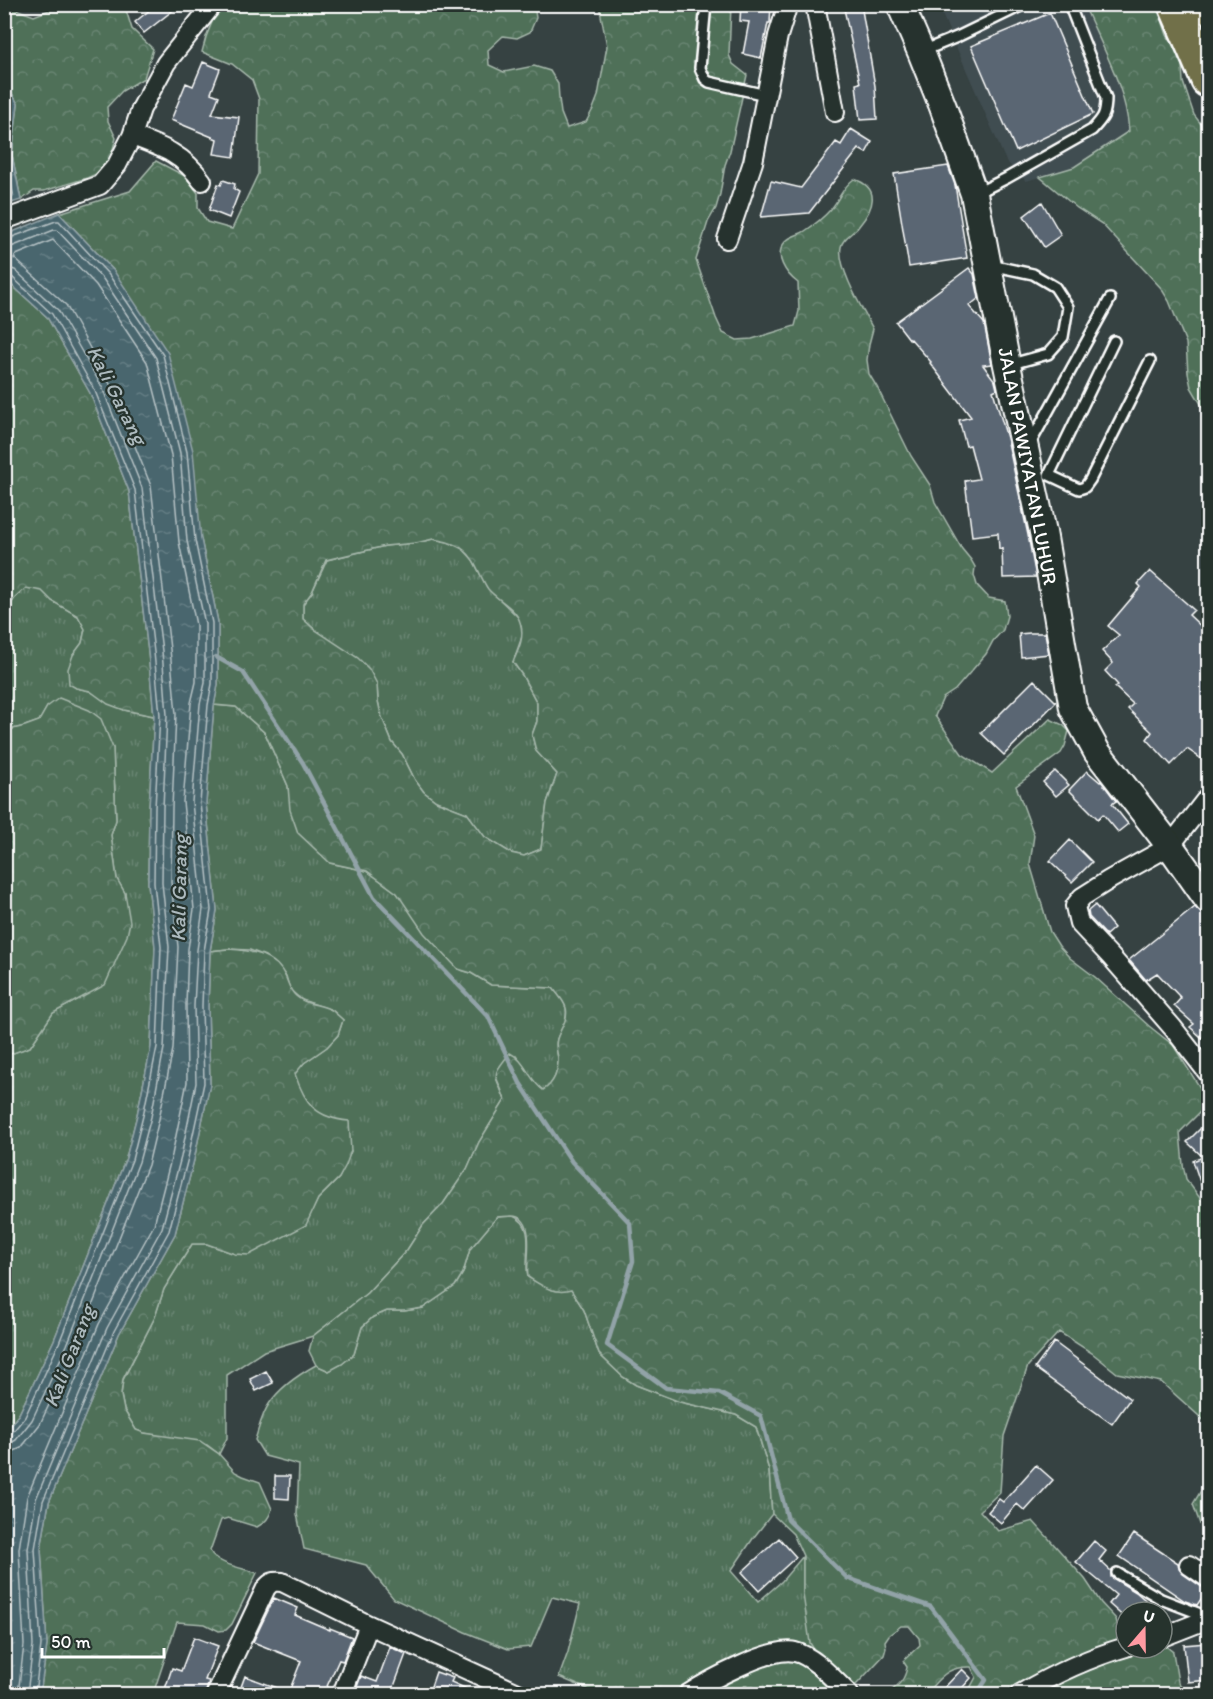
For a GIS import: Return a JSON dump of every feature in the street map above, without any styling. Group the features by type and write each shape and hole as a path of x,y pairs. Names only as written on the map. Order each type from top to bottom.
{"highway":[{"path":"1175,4 1209,80"}],"main road":[{"name":"JALAN PAWIYATAN LUHUR","path":"900,4 921,51 975,194 1007,365 1026,451 1040,477 1043,532 1072,708 1096,752 1209,900"}],"street":[{"path":"4,220 100,184 117,165 132,136 141,109 166,63 213,4"},
{"path":"727,239 753,162 778,36 788,4"},
{"path":"815,4 835,112"},
{"path":"132,136 161,147 181,158 194,169 202,181"},
{"path":"1209,797 1170,846 1082,897 1076,906 1079,923 1173,1028 1209,1073"},
{"path":"1190,1565 1209,1578"},
{"path":"216,1695 266,1588 275,1581 282,1582 520,1695"},
{"path":"1174,1632 1209,1618"},
{"path":"342,1695 369,1625"},
{"path":"688,1695 713,1679 763,1657 785,1651 805,1656 849,1695"},
{"path":"1020,1695 1076,1665 1114,1651"}],"lane":[{"path":"706,4 700,68 705,79 709,82 766,95"},
{"path":"921,51 957,37 1025,4"},
{"path":"975,194 1092,130 1106,112 1106,98 1069,4"},
{"path":"988,265 1033,274 1055,287 1068,307 1063,337 1048,354 1007,365"},
{"path":"1026,451 1110,298"},
{"path":"1114,341 1040,477 1079,489 1085,487 1150,361"},
{"path":"1117,1573 1161,1599 1209,1618"}],"shaded area":[{"path":"938,5 1084,5 1117,82 1128,118 1129,131 1074,167 1026,181 1006,161"}],"green space":[{"path":"5,5 34,16 62,5 129,5 126,10 132,29 153,49 144,78 122,91 107,107 108,121 116,138 110,160 101,172 44,191 34,191 21,200 12,155 18,104 7,85 5,86"},
{"path":"217,5 534,5 536,18 530,32 517,38 503,36 488,50 489,65 504,72 534,66 550,71 558,84 561,113 567,128 586,122 598,96 607,46 599,5 731,5 729,55 733,64 747,75 720,194 696,260 723,333 737,340 752,339 795,326 799,311 798,283 782,264 780,253 782,247 792,236 805,231 825,215 854,179 863,183 871,193 871,206 868,212 859,226 844,240 841,247 847,277 873,329 867,360 869,374 911,456 930,485 935,502 975,567 974,575 977,585 989,598 1005,601 1007,616 1003,630 993,641 986,654 955,690 943,698 935,716 962,754 992,773 1050,719 1063,725 1069,731 1061,753 1016,786 1034,835 1030,864 1050,932 1070,958 1173,1045 1206,1097 1201,1111 1180,1132 1186,1179 1208,1209 1208,1424 1161,1382 1117,1373 1092,1353 1059,1332 1028,1366 1004,1436 1000,1492 980,1511 998,1531 1033,1521 1085,1579 1101,1603 1114,1617 1114,1660 1174,1660 1174,1658 1178,1682 1188,1694 967,1694 976,1677 971,1667 962,1667 949,1671 925,1694 892,1694 891,1691 905,1675 907,1667 903,1661 920,1645 919,1638 909,1626 901,1626 889,1635 885,1641 884,1655 856,1685 849,1684 818,1656 810,1643 803,1594 803,1556 793,1534 772,1514 769,1470 756,1427 736,1415 680,1402 636,1385 623,1377 599,1354 584,1310 571,1290 554,1290 528,1277 528,1232 520,1218 497,1217 470,1249 463,1273 455,1286 423,1308 387,1311 373,1317 362,1327 354,1354 329,1371 316,1365 309,1351 313,1336 367,1293 407,1250 423,1225 443,1204 467,1169 479,1142 505,1100 496,1075 510,1053 520,1060 543,1090 553,1080 558,1063 556,1042 567,1012 564,1002 553,988 491,985 471,973 458,969 424,933 397,893 367,871 330,863 298,833 290,810 288,786 265,733 236,707 214,705 218,685 218,622 201,539 114,271 59,213 130,191 156,161 185,176 198,193 198,208 207,222 232,229 258,174 259,99 252,80 232,64 202,52","holes":["433,539 449,543 468,554 488,589 518,617 522,637 513,662 537,703 537,721 532,735 536,751 557,774 547,803 541,849 524,856 511,853 485,837 467,813 436,801 424,792 402,754 392,742 381,715 377,684 369,669 358,658 303,619 303,604 312,592 326,560 385,546"]},
{"path":"1084,5 1157,5 1167,35 1182,65 1183,82 1194,115 1208,133 1208,416 1191,387 1186,343 1169,301 1161,288 1102,224 1077,208 1040,177 1074,167 1129,131 1118,82"},
{"path":"5,279 47,317 90,393 129,491 154,716 108,704 90,691 69,684 68,669 73,655 82,643 85,629 78,616 52,601 42,591 26,588 5,612"},
{"path":"433,539 448,542 463,549 473,560 487,587 520,619 523,634 513,662 537,703 537,721 532,735 536,751 557,774 547,803 541,849 524,856 511,853 485,837 467,813 436,801 424,792 402,754 392,742 381,715 377,684 303,619 303,604 312,592 327,560 385,546"},
{"path":"26,588 42,590 52,601 78,616 85,629 82,643 73,655 76,688 90,691 124,710 154,716 148,883 155,947 151,1047 126,1158 54,1340 19,1414 8,1428 8,1403 4,1395 4,1056 30,1047 53,1013 79,999 125,893 117,879 111,835 116,820 113,748 47,707 39,721 5,731 5,612"},
{"path":"59,698 89,710 101,719 113,748 116,820 111,835 117,879 125,893 130,922 127,936 105,985 53,1013 30,1047 5,1056 5,731 39,721 47,707"},
{"path":"214,705 236,707 265,733 289,793 330,863 367,871 397,893 458,969 471,973 491,985 553,988 564,1002 567,1012 556,1042 558,1063 553,1080 543,1090 537,1086 516,1056 496,1078 505,1100 479,1142 467,1169 443,1204 423,1225 407,1250 367,1293 313,1336 264,1351 227,1375 227,1438 219,1454 207,1445 136,1430 124,1410 121,1395 123,1380 155,1317 164,1289 192,1244 207,1244 235,1254 305,1225 318,1199 339,1178 351,1151 333,1120 319,1114 308,1102 294,1074 338,1035 343,1020 332,1010 302,1000 290,990 286,976 265,956 250,950 210,951 217,910 206,803"},
{"path":"228,949 253,952 276,963 296,996 306,1002 333,1011 343,1020 338,1035 327,1047 304,1063 295,1074 303,1094 313,1108 328,1117 349,1121 351,1151 339,1178 318,1199 306,1225 249,1255 235,1254 207,1244 192,1244 164,1289 155,1317 123,1379 121,1395 124,1410 136,1430 200,1441 219,1454 235,1472 260,1482 272,1509 267,1520 257,1527 228,1518 221,1520 210,1551 213,1556 224,1563 257,1573 232,1624 226,1630 219,1631 205,1624 177,1622 155,1688 156,1694 40,1694 47,1645 41,1549 49,1502 119,1334 175,1234 210,1084 208,1006 210,951"},
{"path":"513,1216 521,1221 527,1234 528,1277 554,1290 571,1289 584,1310 599,1354 623,1377 636,1385 680,1402 736,1415 756,1427 769,1470 772,1514 731,1571 758,1602 782,1581 803,1556 803,1594 845,1694 764,1694 759,1689 746,1685 734,1694 599,1694 559,1677 580,1604 552,1597 531,1647 508,1649 394,1599 366,1565 304,1549 297,1514 299,1465 265,1456 255,1440 269,1404 284,1387 309,1369 316,1365 329,1371 354,1354 362,1327 373,1317 387,1311 423,1308 455,1286 463,1273 470,1249 497,1217"},
{"path":"1208,1479 1208,1527 1201,1527 1193,1504"},
{"path":"746,1685 759,1689 764,1694 734,1694"}],"water":[{"path":"7,85 18,104 12,155 21,200 5,205 4,86"},
{"name":"Kali Garang","path":"59,213 114,271 168,353 193,451 201,539 218,622 218,685 214,706 206,803 217,910 210,951 208,1006 210,1084 175,1234 119,1334 49,1502 41,1549 47,1645 40,1694 5,1694 5,1434 19,1414 54,1340 126,1158 151,1047 155,947 148,883 154,716 129,491 90,393 47,317 5,279 5,235"}],"building":[{"path":"157,4 181,4 144,33 135,22"},
{"path":"741,4 771,4 770,23 768,23 761,58 743,54 749,22 740,21"},
{"path":"843,4 861,4 875,86 877,119 860,120 856,84 860,83"},
{"path":"1050,13 1093,114 1016,151 971,46"},
{"path":"203,62 220,69 211,93 219,96 212,114 239,117 234,157 214,154 217,139 171,120 186,83 193,86"},
{"path":"851,129 872,142 866,153 859,149 809,213 761,217 771,181 801,188 836,142 841,145"},
{"path":"948,166 955,185 967,258 909,267 894,174"},
{"path":"223,180 235,184 234,189 239,192 229,218 209,210 218,184 221,185"},
{"path":"1042,202 1061,235 1044,247 1024,216"},
{"path":"969,268 974,274 979,298 969,306 984,323 992,364 983,365 995,381 997,389 993,391 1007,438 1036,577 1003,578 1002,548 999,549 998,533 972,536 965,481 979,479 970,445 966,446 959,420 971,417 931,362 896,322"},
{"path":"1150,571 1194,610 1189,615 1209,634 1209,764 1187,749 1171,765 1147,739 1152,732 1128,709 1133,704 1115,687 1118,685 1105,671 1113,663 1102,651 1119,635 1108,626 1141,587 1138,584"},
{"path":"1045,633 1049,654 1021,657 1019,634"},
{"path":"1034,680 1056,702 1004,755 981,733"},
{"path":"1055,771 1069,785 1056,796 1043,782"},
{"path":"1087,771 1101,781 1116,801 1112,804 1128,824 1118,832 1103,814 1098,819 1069,790"},
{"path":"1070,840 1092,862 1072,882 1050,861"},
{"path":"1095,905 1114,928 1106,935 1089,917 1088,911"},
{"path":"1195,907 1201,913 1209,915 1209,1044 1190,1027 1194,1024 1174,1006 1181,998 1157,973 1146,980 1129,960"},
{"path":"1209,1120 1209,1200 1206,1200 1193,1161 1203,1157 1187,1142"},
{"path":"1054,1342 1130,1399 1112,1424 1035,1368"},
{"path":"266,1371 273,1383 256,1391 250,1379"},
{"path":"1036,1465 1053,1480 1025,1511 1017,1504 1001,1523 988,1512 999,1499 1003,1502"},
{"path":"275,1476 290,1476 289,1499 275,1498"},
{"path":"1134,1534 1178,1563 1183,1574 1208,1589 1197,1605 1185,1601 1119,1556"},
{"path":"779,1538 796,1557 759,1591 742,1572"},
{"path":"1094,1541 1106,1551 1099,1560 1111,1571 1111,1577 1145,1600 1114,1600 1114,1608 1109,1604 1116,1595 1076,1562"},
{"path":"274,1598 298,1608 295,1615 352,1637 343,1661 339,1660 323,1695 303,1695 290,1689 301,1661 253,1642"},
{"path":"194,1637 218,1646 205,1680 209,1681 205,1695 171,1695 164,1692 172,1668 181,1671"},
{"path":"1206,1643 1209,1680 1188,1682 1184,1645"},
{"path":"390,1647 406,1654 393,1689 406,1695 354,1695 361,1676 377,1682"},
{"path":"962,1669 971,1678 956,1695 953,1695 945,1687"},
{"path":"436,1672 453,1678 451,1682 480,1695 428,1695"},
{"path":"245,1676 291,1693 290,1695 238,1695"}],"waterway":[{"path":"216,657 243,672 303,763 374,897 488,1016 520,1083 572,1162 630,1223 633,1261 607,1345 666,1388 719,1393 761,1416 788,1520 847,1578 931,1607 986,1680 977,1694"}]}
